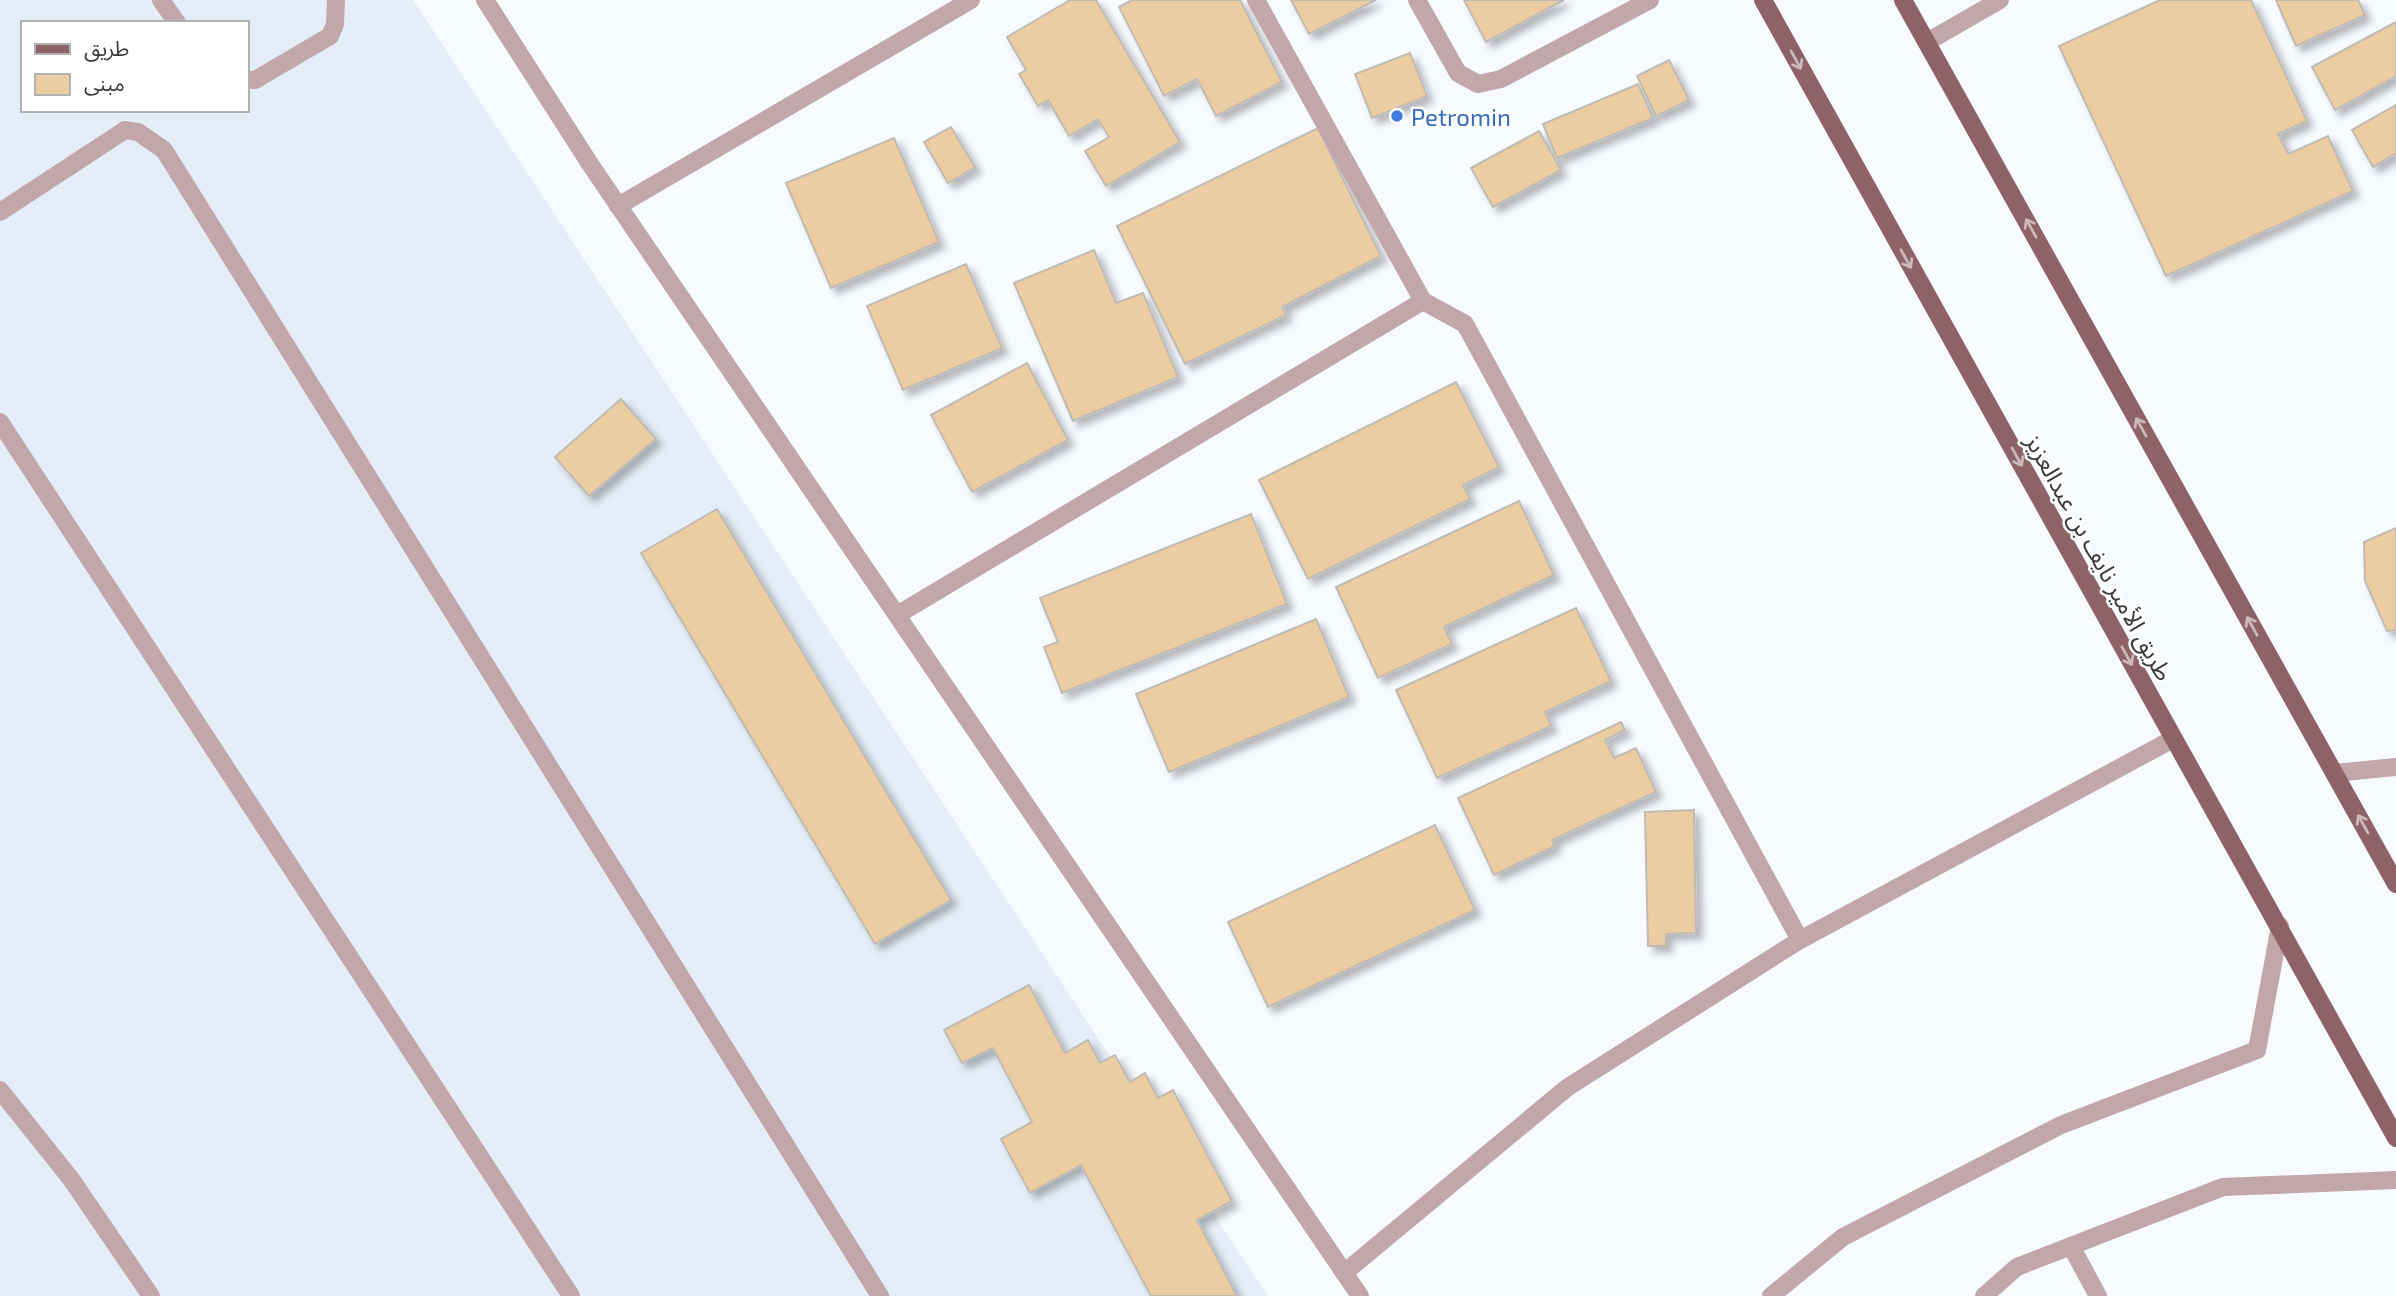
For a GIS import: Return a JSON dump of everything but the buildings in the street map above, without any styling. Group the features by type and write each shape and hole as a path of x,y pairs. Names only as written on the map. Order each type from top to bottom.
{"main road":[{"name":"طريق الأمير نايف بن عبدالعزيز","path":"1763,0 2396,1138"},
{"path":"1903,0 2396,884"}],"street":[{"path":"161,0 176,21"},
{"path":"248,80 255,80 330,36 335,24 336,0"},
{"path":"485,0 618,206 1360,1296"},
{"path":"618,206 971,0"},
{"path":"1256,0 1423,302 1465,324 1800,940"},
{"path":"1417,0 1458,73 1478,84 1502,79 1641,2"},
{"path":"1927,42 2000,0"},
{"path":"0,212 125,130 138,132 164,150 880,1296"},
{"path":"897,615 1423,302"},
{"path":"0,422 571,1296"},
{"path":"1344,1273 1568,1087 1800,940 2174,739"},
{"path":"2334,773 2396,767"},
{"path":"1771,1296 1843,1237 2061,1125 2257,1049 2280,926"},
{"path":"0,1090 71,1179 151,1296"},
{"path":"1983,1296 2017,1267 2223,1187 2396,1180"},
{"path":"2071,1246 2098,1296"}],"shaded area":[{"path":"0,0 413,0 1268,1296 0,1296"}],"place":[{"name":"Petromin","path":"1397,116"}]}
